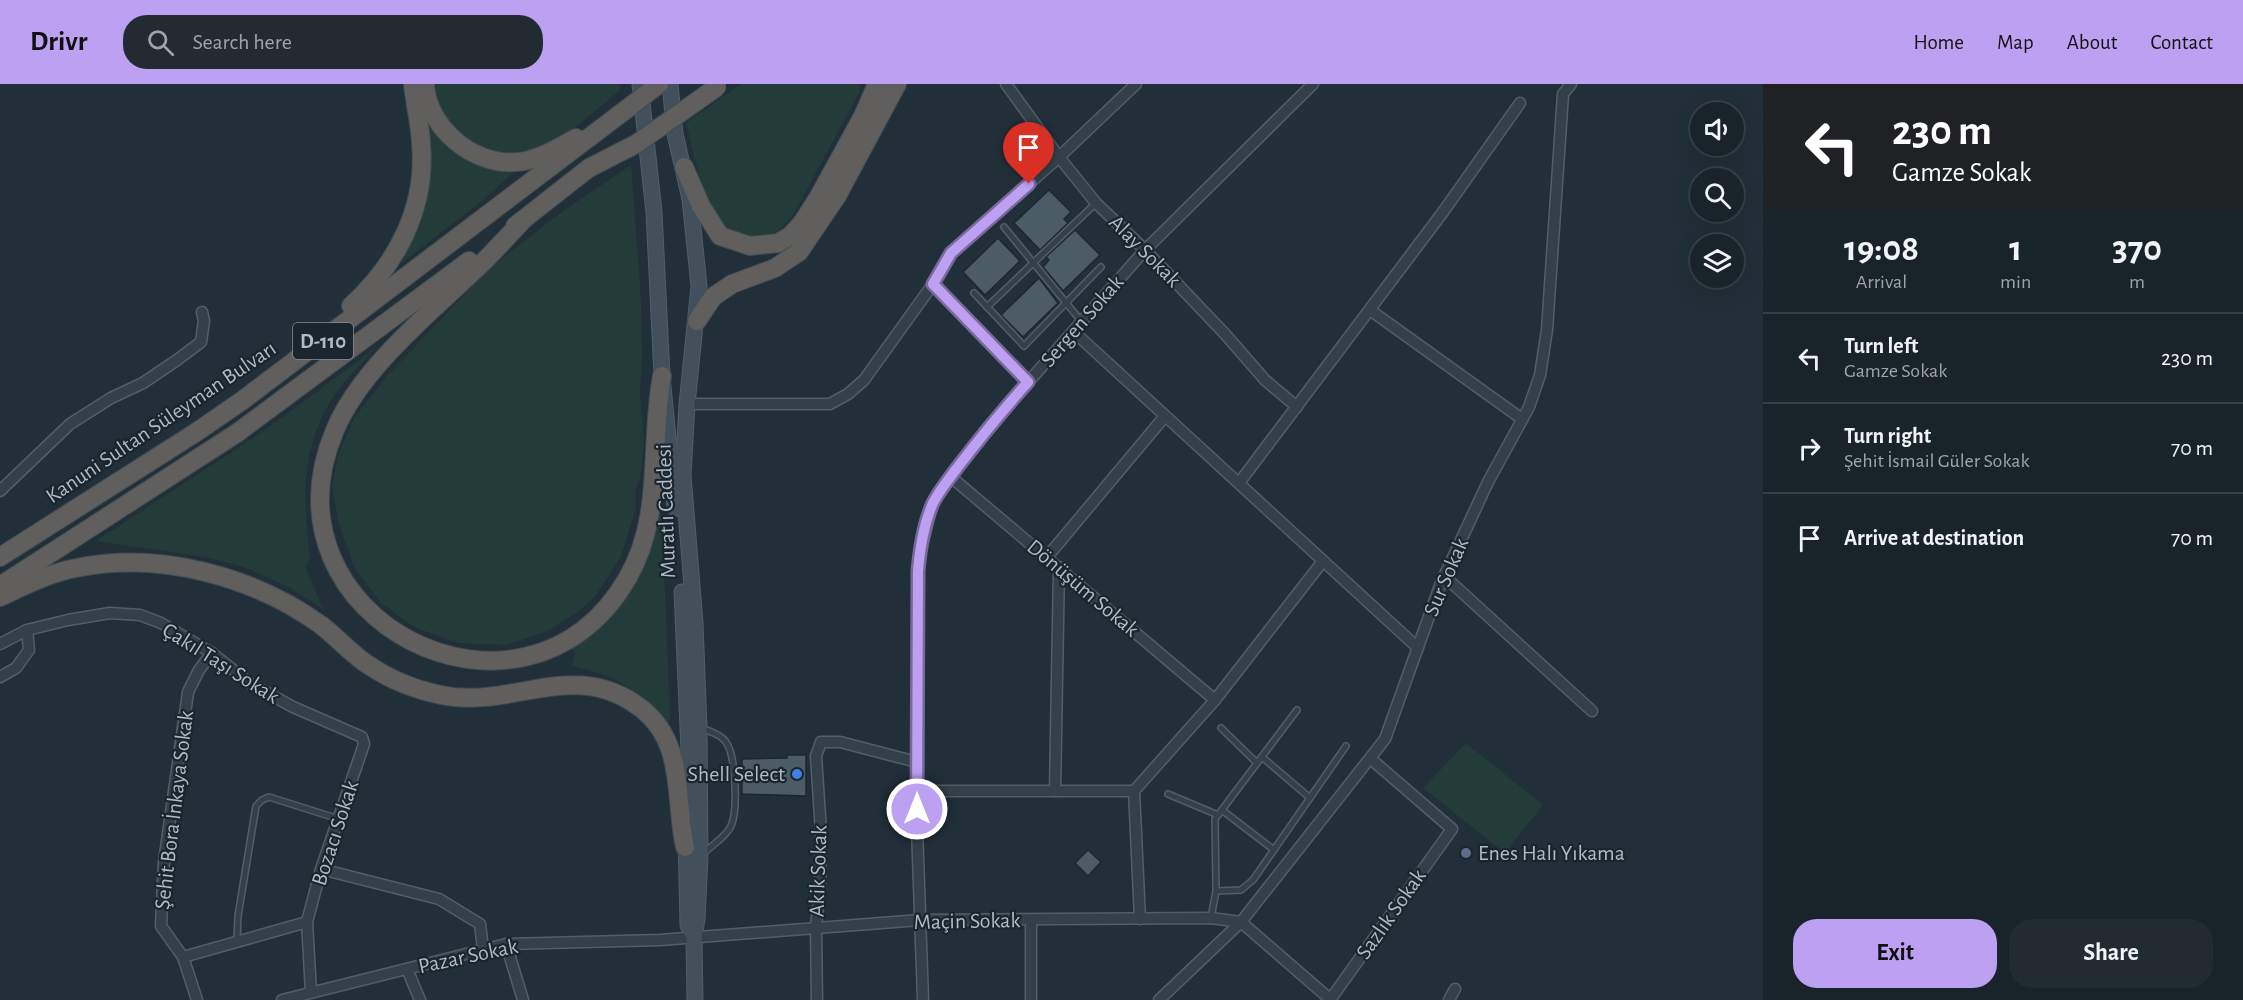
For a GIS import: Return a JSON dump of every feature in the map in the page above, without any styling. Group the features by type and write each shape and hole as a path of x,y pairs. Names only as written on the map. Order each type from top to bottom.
{"highway":[{"path":"310,350 327,329 367,291 397,252 406,232 418,197 422,159 413,84"},
{"path":"425,84 432,110 445,131 476,154 493,160 514,163 533,159 566,143 632,105"},
{"name":"D-110","path":"632,105 659,84"},
{"path":"684,167 701,206 720,236 750,246 778,243 790,236 802,223 818,198 863,116 877,84"},
{"path":"697,321 713,297 732,284 774,268 799,252 837,196 897,84"},
{"name":"D-110","path":"0,586 237,433 524,220 589,168 712,85"},
{"name":"Kanuni Sultan Süleyman Bulvarı","path":"0,557 195,433 310,350 632,105"},
{"path":"524,220 424,317 372,372 346,407 334,431 322,477 322,523 335,566 351,592 367,611 389,629 414,643 444,655 481,661 508,660 534,654 558,645 586,629 626,581 641,553 651,514 657,403 662,376"},
{"path":"0,597 49,576 75,568 129,563 159,564 217,576 250,587 283,602 322,626 369,666 392,678 441,695 481,698 557,685 597,687 624,697 660,726 672,752 677,770 680,823 693,851"}],"main road":[{"name":"Muratlı Caddesi","path":"640,84 654,212 662,376 683,604 693,851"},
{"name":"Muratlı Caddesi","path":"670,84 675,134 690,199 699,286 683,456 684,504 695,624 699,728 688,925 694,938 695,1000"}],"street":[{"name":"Alay Sokak","path":"1006,84 1096,203 1145,250 1225,334 1265,380 1297,407"},
{"path":"687,404 830,405 848,394 864,380 933,284 951,253 1059,157 1136,84"},
{"name":"Sergen Sokak","path":"923,1000 917,791 920,553 933,502 984,432 1145,250 1313,84"},
{"name":"Sur Sokak","path":"1159,1000 1241,922 1385,739 1444,576 1488,482 1522,419 1540,375 1547,330 1563,94 1571,84"},
{"path":"1239,483 1443,212 1520,103"},
{"path":"933,284 1028,382"},
{"path":"1370,310 1522,419"},
{"path":"0,491 70,424 143,383 201,342 204,321 202,312"},
{"path":"1074,332 1418,648"},
{"path":"1047,557 1165,416"},
{"name":"Dönüşüm Sokak","path":"951,477 1215,700"},
{"path":"1140,919 1134,791 1215,700 1323,561"},
{"path":"1055,791 1059,567"},
{"path":"1444,576 1592,711"},
{"name":"Çakıl Taşı Sokak","path":"0,644 27,630 68,620 110,613 140,615 161,623 212,653 251,684 312,717 354,732 362,737 364,744"},
{"path":"0,677 16,668 29,650 27,630"},
{"name":"Şehit Bora İnkaya Sokak","path":"197,1000 183,957 161,926 164,862 188,692 212,653"},
{"name":"Akik Sokak","path":"818,1000 816,927 820,888 821,832 816,756 821,742 840,742 917,762"},
{"name":"Bozacı Sokak","path":"311,992 307,922 321,869 364,744"},
{"name":"Sazlık Sokak","path":"1331,1000 1452,829 1371,759"},
{"path":"917,791 1134,791"},
{"path":"321,869 439,899 480,924 483,949"},
{"name":"Maçin Sokak","path":"694,938 816,927 920,921 1211,918 1241,922"},
{"path":"1031,920 1031,1000"},
{"path":"183,957 307,922"},
{"path":"1241,922 1331,1000"},
{"name":"Pazar Sokak","path":"282,1000 506,944 694,938"},
{"path":"506,944 523,1000"},
{"path":"407,969 420,1000"},
{"path":"1449,1000 1455,989"}],"lane":[{"path":"987,307 1096,203"},
{"path":"1004,227 1082,323"},
{"path":"974,293 1024,346 1101,267"},
{"path":"1211,918 1216,891 1215,819 1297,710"},
{"path":"693,851 731,828 735,810 730,752 726,741 707,729 699,728"},
{"path":"1221,728 1257,763"},
{"path":"1216,891 1241,890 1253,880 1346,746"},
{"path":"1262,757 1310,798"},
{"path":"1168,794 1220,812 1274,850"},
{"path":"237,941 238,916 256,806 269,797 339,819"}],"green space":[{"path":"435,84 620,84 620,90 564,135 540,148 516,154 486,148 464,137 443,111"},
{"path":"741,84 860,84 859,93 793,215 776,231 760,237 746,237 731,233 722,226 714,214 702,183 686,123"},
{"path":"432,129 448,147 458,154 479,164 515,171 483,200 402,263 400,260 418,229 425,208 429,175 427,131"},
{"path":"631,165 641,300 640,392 644,442 641,473 635,493 636,507 621,557 596,595 578,612 546,632 505,645 457,643 414,627 381,603 354,567 339,523 332,488 338,455 354,418 386,377 491,267 559,214"},
{"path":"377,347 332,399 321,419 309,458 306,478 306,518 310,560 305,566 323,609 287,586 244,567 205,557 96,541 265,430"},
{"path":"662,516 670,720 667,725 626,685 602,674 572,666 575,653 570,646 605,620 624,593 654,517"},
{"path":"1466,743 1543,805 1505,853 1423,788"}],"building":[{"path":"1049,190 1071,212 1064,219 1068,223 1040,250 1014,223"},
{"path":"1075,230 1100,255 1063,291 1043,267 1049,260 1046,257"},
{"path":"998,238 1020,261 985,295 963,272"},
{"path":"1039,278 1058,303 1023,337 1001,315"},
{"path":"787,755 806,755 806,796 742,794 742,759 787,758"},
{"path":"1088,850 1101,862 1088,876 1075,863"}],"place":[{"name":"Shell Select","path":"797,774"},
{"name":"Enes Halı Yıkama","path":"1466,853"}],"route":[{"path":"917,809 918,571 926,527 933,502 984,432 1028,382 933,284 951,253 1029,184"}]}
